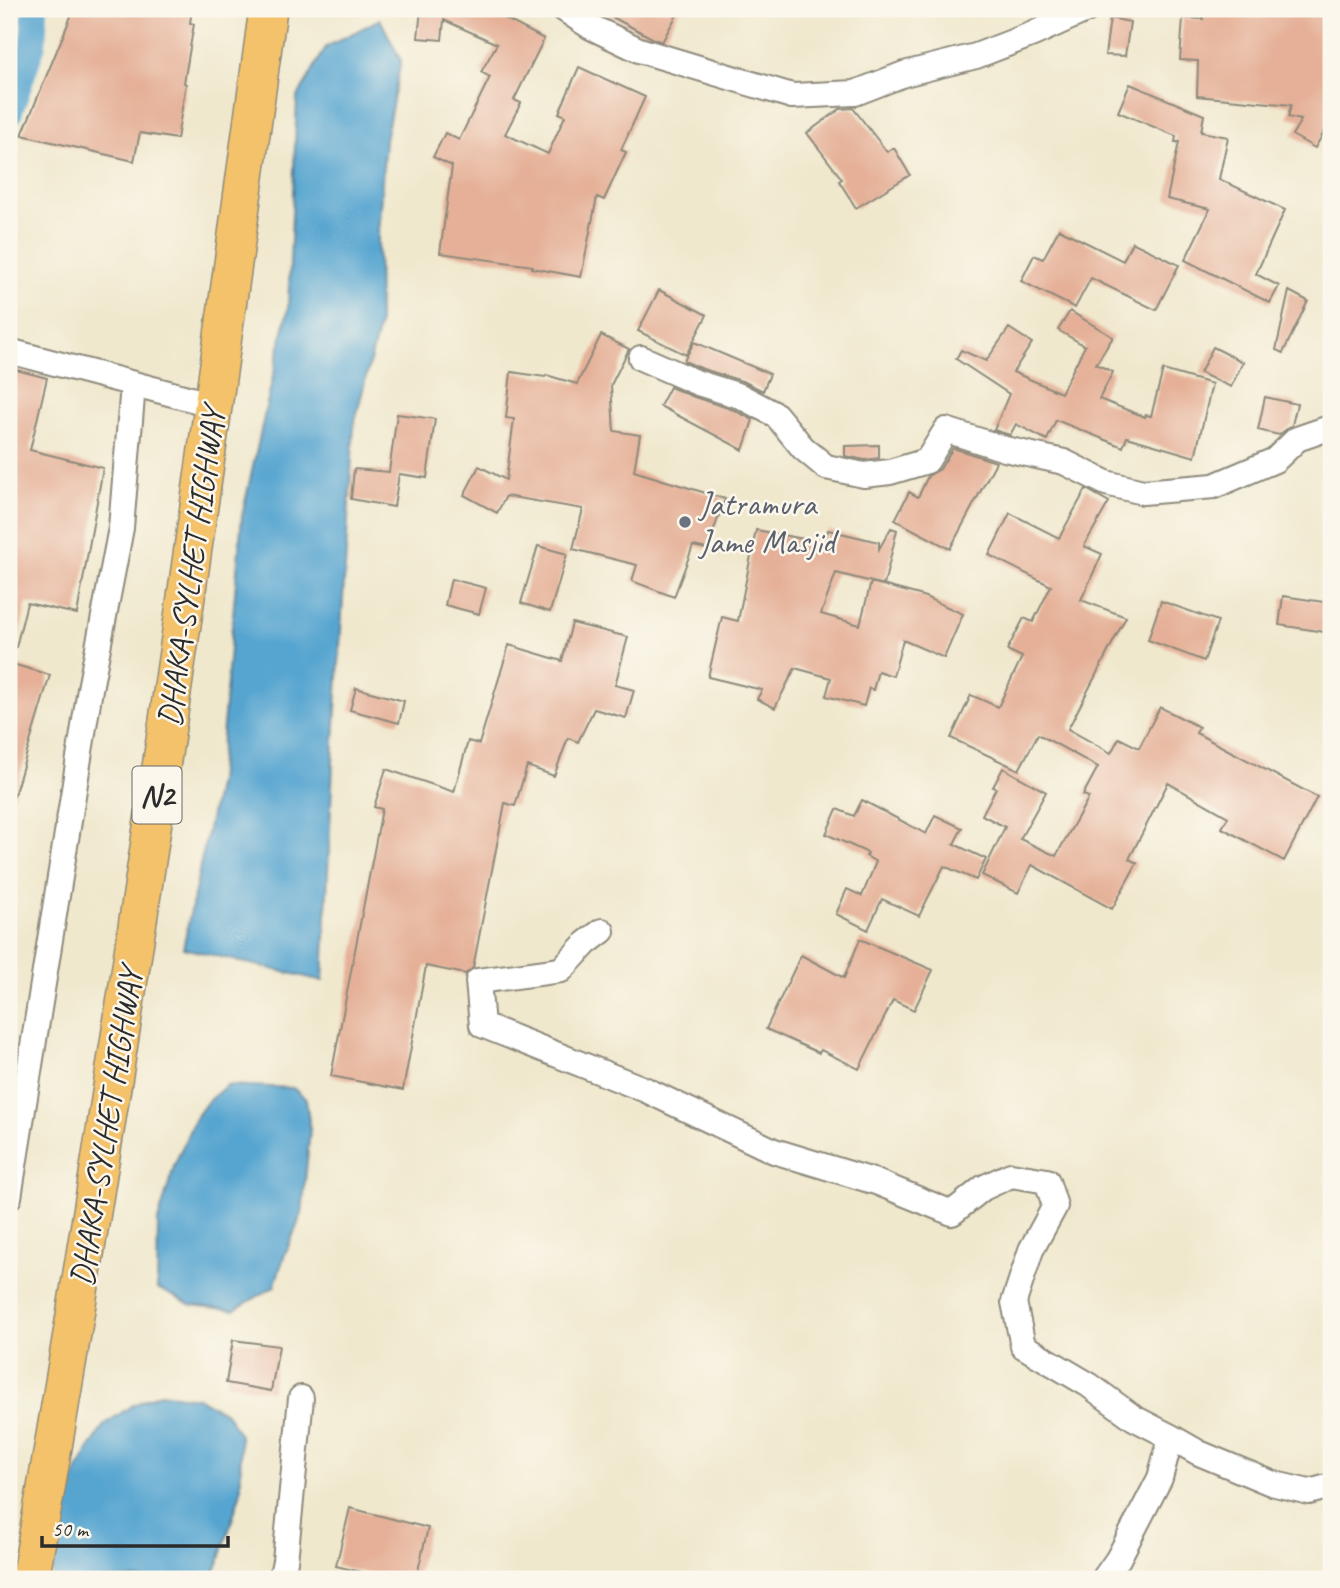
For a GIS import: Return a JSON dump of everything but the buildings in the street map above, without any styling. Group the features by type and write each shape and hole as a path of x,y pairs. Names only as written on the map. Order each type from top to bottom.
{"highway":[{"name":"DHAKA-SYLHET HIGHWAY","path":"30,1579 59,1418 127,996 214,405 268,9"}],"street":[{"path":"564,9 590,27 639,50 792,96 855,93 905,74 976,56 1088,9"},
{"path":"9,351 214,405"},
{"path":"641,358 698,383 740,396 776,415 803,448 827,467 864,475 890,472 927,461 946,430 1005,449 1064,462 1105,483 1143,492 1214,486 1275,460 1297,439 1331,428"},
{"path":"9,1197 90,689 121,528 133,385"},
{"path":"603,931 586,943 561,970 478,981 482,1025 646,1090 774,1151 876,1182 952,1213 982,1188 1012,1175 1047,1181 1055,1206 1031,1250 1014,1302 1023,1346 1089,1385 1134,1418 1199,1453 1271,1483 1309,1492 1331,1486"},
{"path":"281,1579 301,1398"},
{"path":"1104,1579 1118,1559 1160,1478 1171,1437"}],"water":[{"path":"380,19 401,61 385,140 378,235 379,326 354,425 334,741 323,981 183,948 218,781 242,516 288,309 297,98 326,47"},
{"path":"227,1085 293,1088 306,1099 310,1129 302,1214 274,1287 234,1310 191,1305 157,1288 158,1221 174,1166 194,1120 208,1101"},
{"path":"160,1393 198,1398 226,1413 240,1435 241,1491 211,1579 53,1579 50,1547 65,1497 85,1456 104,1425 131,1406"}],"waterway":[{"path":"9,114 33,44 35,9"}],"place":[{"name":"Jatramura Jame Masjid","path":"685,522"}]}
